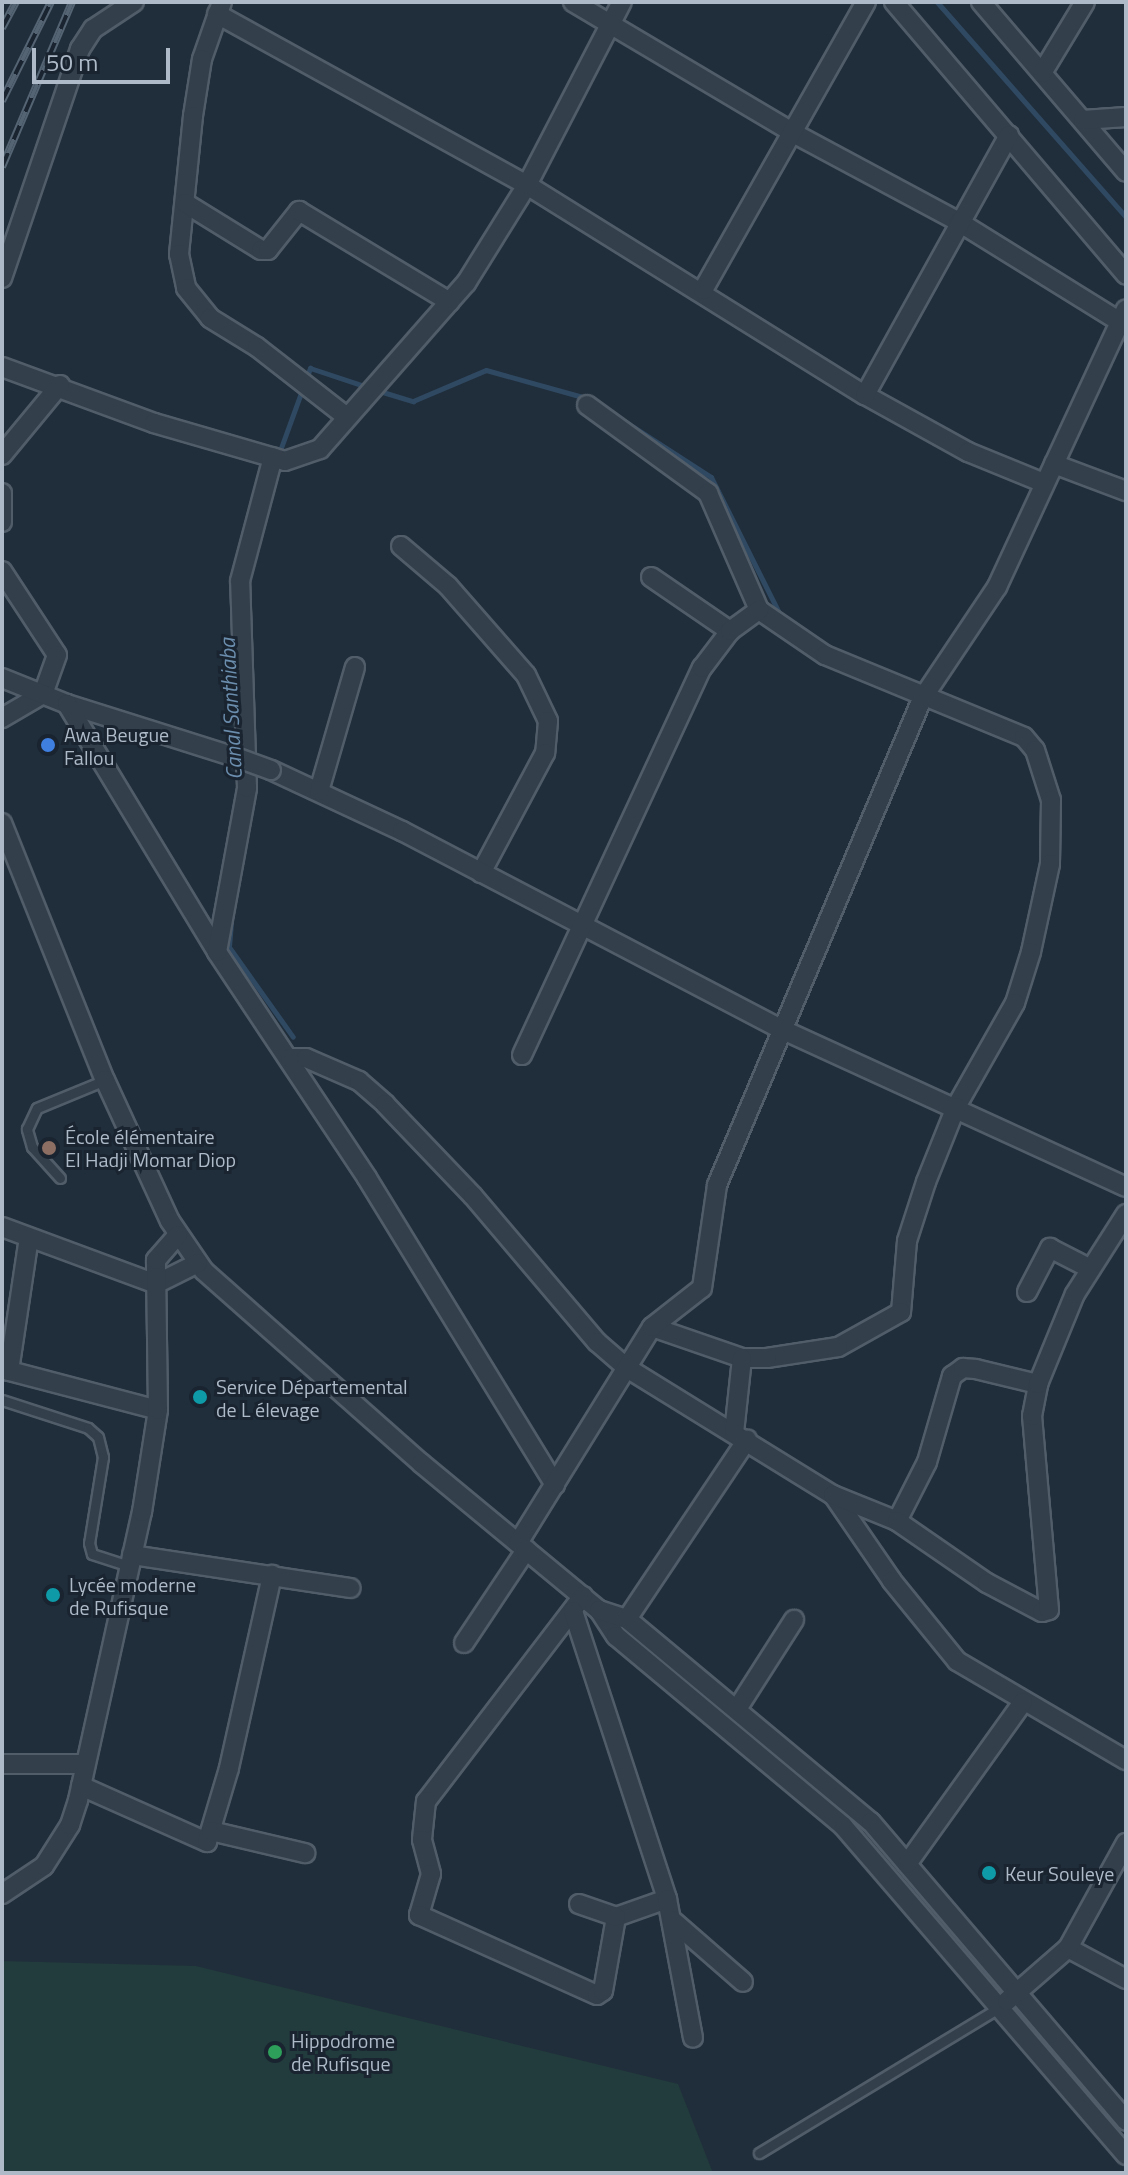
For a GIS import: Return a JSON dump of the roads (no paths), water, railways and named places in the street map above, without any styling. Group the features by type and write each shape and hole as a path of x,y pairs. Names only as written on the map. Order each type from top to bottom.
{"street":[{"path":"2,278 80,49 93,29 134,2"},
{"path":"464,1643 555,1485 652,1327 702,1288 717,1185 781,1029 851,876 922,699 997,587 1123,315 795,134 573,2"},
{"path":"2,367 60,385 154,423 285,461 320,449 450,302 527,185 622,2"},
{"path":"703,290 795,134 866,2"},
{"path":"894,2 1126,275"},
{"path":"981,2 1126,172"},
{"path":"1042,73 1085,2"},
{"path":"347,417 267,354 210,318 186,288 179,254 197,84 220,8 703,290 865,395 968,452 1044,483"},
{"path":"1083,120 1126,117"},
{"path":"865,395 1009,135"},
{"path":"185,203 261,250 268,250 299,211 450,302"},
{"path":"2,455 60,385"},
{"path":"587,405 708,493 759,610 825,655 922,699 1024,737 1035,750 1051,800 1044,903 1015,1003 956,1107 907,1241 901,1312 838,1347 742,1358 652,1327"},
{"path":"217,952 247,788 240,581 273,457"},
{"path":"1054,464 1126,491"},
{"path":"2,493 3,525"},
{"path":"401,546 448,586 531,682 548,721 545,753 481,873"},
{"path":"2,571 57,655 43,694 2,718"},
{"path":"651,577 730,631"},
{"path":"522,1055 579,924 702,668 730,631 759,610"},
{"path":"319,791 355,667"},
{"path":"2,678 67,704 238,758 319,791 781,1029 1126,1187"},
{"path":"67,704 217,952 290,1058 555,1485"},
{"path":"2,823 6,844 105,1080 178,1235 198,1263 272,1334 522,1546 578,1603 627,1619 856,1808 1126,2121"},
{"path":"290,1058 306,1058 359,1081 385,1104 473,1196 597,1342 627,1368 833,1495 897,1521 987,1583 1042,1612 1049,1610 1032,1416 1038,1384 1089,1268 1126,1214"},
{"path":"2,1227 156,1284 198,1263"},
{"path":"2,1894 26,1881 58,1848 81,1786 130,1560 158,1410 156,1260 178,1235"},
{"path":"29,1237 6,1370 158,1410"},
{"path":"1027,1292 1050,1248 1089,1268"},
{"path":"627,1619 740,1436 742,1358"},
{"path":"897,1521 927,1462 952,1376 963,1368 976,1369 1038,1384"},
{"path":"833,1495 892,1581 957,1661 1126,1760"},
{"path":"130,1560 272,1575 351,1588"},
{"path":"81,1786 207,1842 272,1575"},
{"path":"578,1603 667,1899 693,2038"},
{"path":"578,1603 426,1801 422,1840 431,1874 419,1915 597,1995 603,1991 616,1917"},
{"path":"599,1610 616,1636 843,1826 1126,2155"},
{"path":"737,1709 794,1620"},
{"path":"907,1864 1023,1702"},
{"path":"2,1764 85,1764"},
{"path":"211,1831 305,1853"},
{"path":"998,2008 1068,1948 1126,1843"},
{"path":"579,1904 616,1917 667,1899"},
{"path":"672,1920 743,1982"},
{"path":"1068,1948 1126,1979"}],"lane":[{"path":"60,1178 32,1147 27,1129 37,1108 105,1080"},
{"path":"2,1400 88,1428 98,1437 103,1457 89,1543 92,1554 130,1560"},
{"path":"759,2153 998,2008"}],"waterway":[{"path":"937,2 1126,217"},
{"name":"Canal Santhiaba","path":"278,456 310,368 367,387"},
{"path":"376,390 413,401 486,370 586,398"},
{"path":"612,413 711,477 779,613"},
{"name":"Canal Santhiaba","path":"231,923 229,947 293,1037"}],"railway":[{"path":"2,28 16,2"},
{"path":"2,101 51,2"},
{"path":"2,167 72,2"}],"place":[{"name":"Awa Beugue Fallou","path":"48,745"},
{"name":"École élémentaire El Hadji Momar Diop","path":"49,1148"},
{"name":"Service Départemental de L élevage","path":"200,1397"},
{"name":"Lycée moderne de Rufisque","path":"53,1595"},
{"name":"Keur Souleye","path":"989,1873"},
{"name":"Hippodrome de Rufisque","path":"275,2052"}]}
